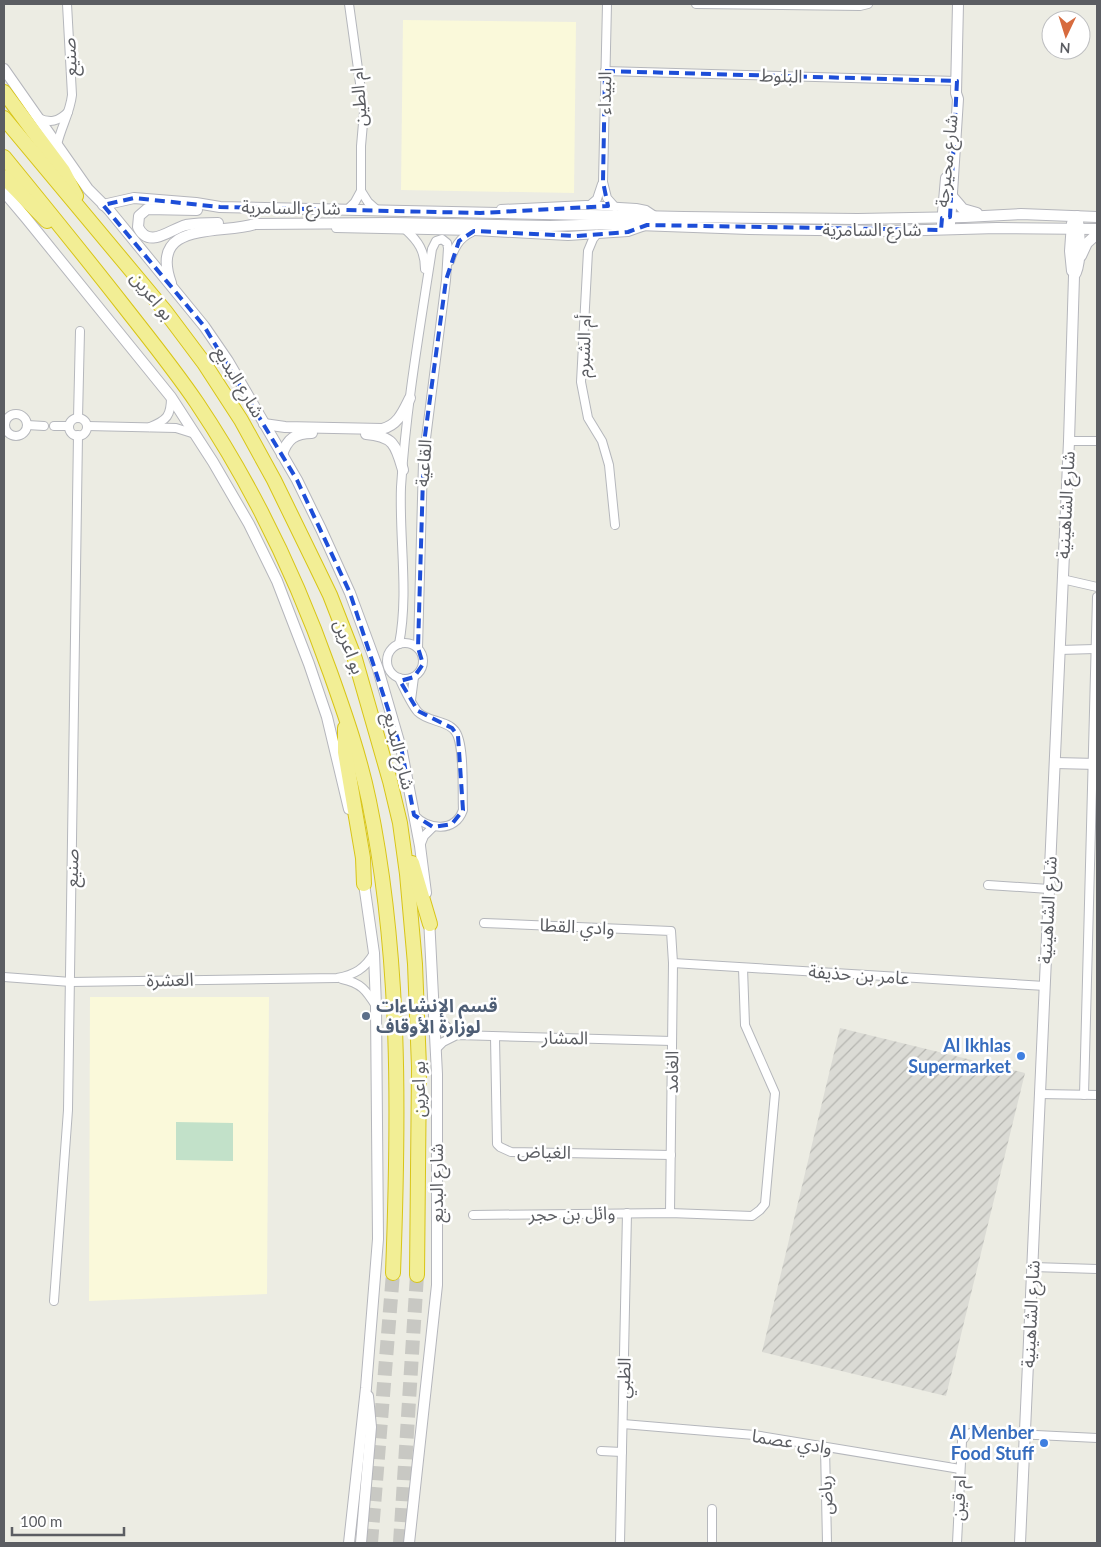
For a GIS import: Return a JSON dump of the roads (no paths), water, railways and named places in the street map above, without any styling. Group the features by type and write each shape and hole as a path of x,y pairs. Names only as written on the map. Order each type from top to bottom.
{"highway":[{"path":"4,92 69,181 84,213"},
{"name":"بو اعرين","path":"4,118 165,311 204,363 241,420 274,480 330,595 355,659 383,752 400,823 407,874 417,1010 419,1067 417,1275"},
{"name":"بو اعرين","path":"4,156 179,377 215,430 255,499 303,597 346,717 369,801 387,915 393,978 396,1069 393,1273"},
{"path":"4,176 43,218 70,238"},
{"path":"346,717 345,752 364,858 364,884"},
{"path":"400,823 430,924"}],"street":[{"name":"صنيع","path":"57,144 60,131 69,111 72,95 67,4"},
{"name":"ام الطين","path":"349,4 364,112 361,146 361,191"},
{"name":"البيداء","path":"607,4 603,182 605,195 615,207"},
{"path":"696,4 860,6 868,4"},
{"name":"شارع محيرجة","path":"945,230 953,99 956,94 957,81 958,4"},
{"name":"شارع البديع","path":"4,69 88,189 204,326 228,361 322,528 350,594 378,669 399,743 420,846 430,924 436,1049 437,1285 409,1543"},
{"name":"البلوط","path":"605,71 957,81"},
{"path":"38,118 55,121 69,111"},
{"name":"البيداء","path":"590,206 600,194 603,182"},
{"path":"348,209 355,202 361,191 376,210"},
{"path":"5,195 171,397 194,434 249,524 277,581 309,664 326,717 351,819 364,884 374,953 376,1007 378,1239 366,1388 349,1543"},
{"name":"شارع السامرية","path":"103,205 134,198 220,207 656,217 946,218 998,214 1048,214 1097,217"},
{"path":"920,218 931,213 948,198 967,211 998,214"},
{"name":"شارع السامرية","path":"480,212 511,208 590,206 640,208 656,217"},
{"path":"220,207 201,210 150,208 139,216 138,227 144,235 158,238 179,227 192,224 255,224"},
{"name":"شارع الشاهينية","path":"1074,276 1077,273 1078,261 1073,222 1077,216"},
{"path":"749,218 749,229"},
{"name":"شارع السامرية","path":"173,288 167,267 167,259 169,252 182,237 197,232 247,227 255,224 393,223 550,226 610,224 749,229 1097,229"},
{"name":"شارع السامرية","path":"286,224 303,228 474,231 576,236 628,232 647,225"},
{"path":"1045,228 1061,236 1070,251"},
{"name":"شارع الشاهينية","path":"1020,1543 1069,441 1074,276 1070,251 1075,229"},
{"name":"القاعية","path":"406,230 423,251 426,290"},
{"name":"القاعية","path":"446,280 454,249 463,237 474,231"},
{"name":"أم الشبرم","path":"597,234 589,244 588,250 581,382 588,418 602,441 609,465 615,526"},
{"path":"1078,261 1087,243 1097,234"},
{"path":"576,236 588,250"},
{"name":"القاعية","path":"399,644 403,616 401,520 403,470 410,398 433,245 439,240 445,240 448,245 446,280 424,443 418,648"},
{"path":"78,418 80,331"},
{"path":"148,428 160,424 167,418 170,412 171,397"},
{"path":"264,424 285,427 382,429 396,423 410,398"},
{"path":"16,413 24,417 27,425 26,430 18,436 8,433 4,424 8,416 16,413"},
{"path":"78,418 84,420 87,426 84,434 72,433 69,426 72,420 78,418"},
{"path":"27,425 44,426"},
{"path":"54,426 69,426"},
{"path":"87,426 176,428 194,434"},
{"path":"282,455 289,440 298,434 372,435 385,438 394,444 403,470"},
{"name":"صنيع","path":"54,1301 68,1110 78,435"},
{"path":"1069,441 1097,441"},
{"path":"1062,579 1097,587"},
{"path":"1084,1095 1088,894 1095,764 1097,597"},
{"path":"398,678 414,677 420,671 423,664 422,655 418,648 412,644 399,644 392,647 386,661 388,668 398,678 418,711 452,728 461,743 463,810 460,818 452,824 432,827 420,821 414,814"},
{"path":"1059,650 1095,649"},
{"path":"411,700 414,677"},
{"path":"1055,763 1095,764"},
{"path":"420,846 424,836 432,827"},
{"path":"988,885 1049,889"},
{"path":"1088,894 1097,894"},
{"name":"وادي القطا","path":"484,923 671,932"},
{"name":"الغامد","path":"670,1213 673,963 671,932"},
{"name":"العشرة","path":"4,977 71,982 337,978 351,975 363,968 374,953"},
{"name":"عامر بن حذيفة","path":"673,963 1045,986"},
{"name":"وائل بن حجر","path":"473,1215 670,1213 752,1216 760,1210 765,1204 775,1093 745,1025 743,968"},
{"name":"العشرة","path":"337,978 352,981 365,989 376,1007"},
{"path":"435,1006 439,1018 447,1028 457,1035 443,1042 436,1049"},
{"name":"المشار","path":"457,1035 672,1041"},
{"name":"الغياض","path":"494,1036 497,1144 500,1147 510,1152 671,1156"},
{"path":"1040,1094 1097,1095"},
{"name":"الظبي","path":"620,1543 627,1213"},
{"path":"1033,1267 1097,1269"},
{"path":"362,1543 371,1418 366,1388"},
{"name":"وادي عصما","path":"623,1424 754,1436 960,1468"},
{"name":"ام قين","path":"957,1543 962,1441 967,1434 974,1432 1026,1433 1097,1438"},
{"name":"رباض","path":"825,1448 828,1543"},
{"path":"601,1451 622,1452"},
{"path":"712,1509 712,1543"}],"tunnel":[{"path":"371,1543 393,1273"},
{"path":"400,1543 417,1275"}],"place":[{"name":"قسم الإنشاءات لوزارة الأوقاف","path":"366,1016"},
{"name":"Al Ikhlas Supermarket","path":"1021,1056"},
{"name":"Al Menber Food Stuff","path":"1044,1443"}]}
